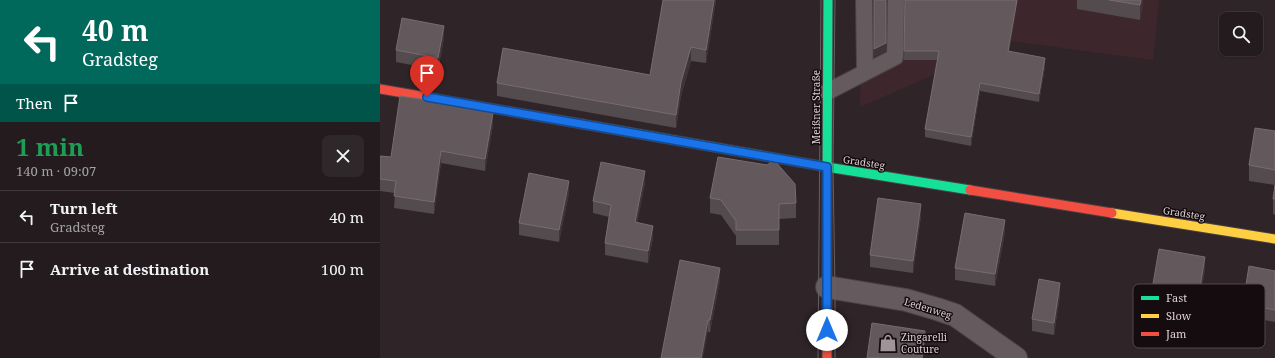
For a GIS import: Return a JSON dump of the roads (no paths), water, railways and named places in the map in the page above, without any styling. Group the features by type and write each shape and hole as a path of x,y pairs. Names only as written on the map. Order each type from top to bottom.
{"street":[{"name":"Meißner Straße","path":"827,358 828,0"},
{"name":"Gradsteg","path":"380,89 827,167 1275,239"},
{"name":"Ledenweg","path":"827,287 906,300 943,311 960,319 1016,358"}],"lane":[{"path":"864,0 865,72"},
{"path":"827,92 895,57 896,0"}],"tram line":[{"path":"818,358 821,0"},
{"path":"835,0 833,168 835,358"}],"place":[{"name":"Zingarelli Couture","path":"888,343"}]}
